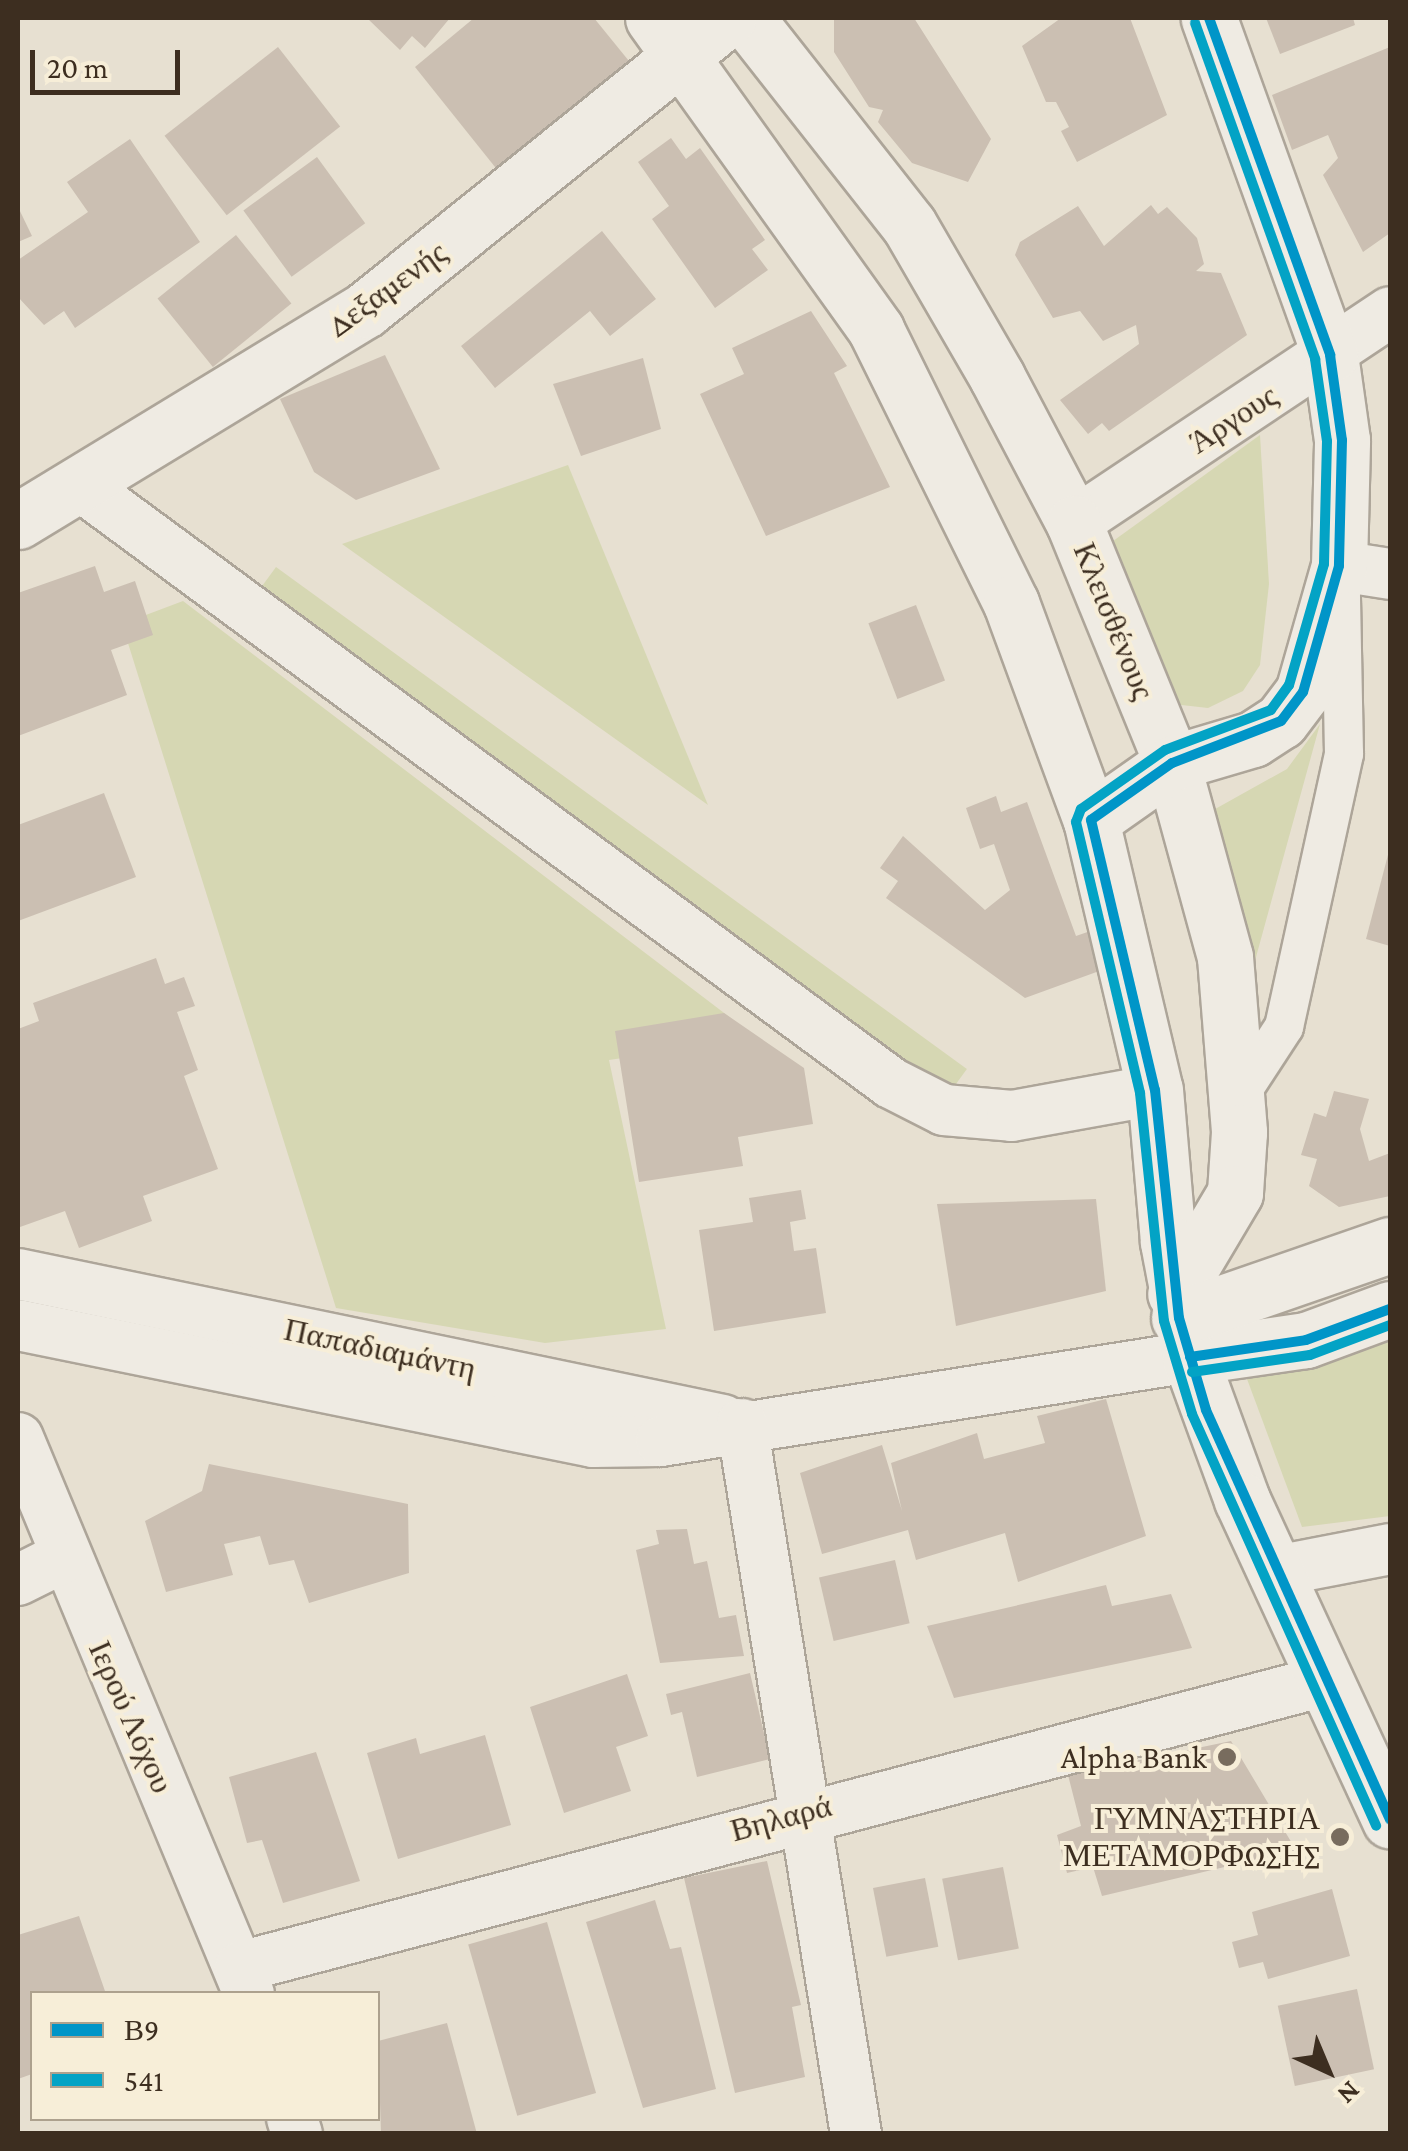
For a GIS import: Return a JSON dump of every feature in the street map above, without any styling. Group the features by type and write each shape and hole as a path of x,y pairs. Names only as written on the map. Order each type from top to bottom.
{"street":[{"name":"Δεξαμενής","path":"18,521 365,310 668,37 728,18"},
{"name":"Κλεισθένους","path":"746,18 909,225 1074,523 1172,763 1225,957 1237,1099 1235,1193 1182,1323"},
{"path":"1210,18 1330,355 1365,570 1344,754 1284,1027 1237,1099"},
{"path":"668,37 885,347 1011,603 1091,820 1154,1090 1182,1323 1276,1572 1390,1820"},
{"name":"Άργους","path":"1074,523 1390,312"},
{"path":"81,486 891,1083 944,1110 1012,1116 1154,1090"},
{"path":"1091,820 1172,763 1254,739 1292,708 1365,570"},
{"name":"Παπαδιαμάντη","path":"18,1324 518,1432 661,1441 1182,1323 1390,1245"},
{"name":"Παπαδιαμάντη","path":"18,1274 742,1424"},
{"name":"Παπαδιαμάντη","path":"1182,1323 1306,1340 1390,1309"},
{"path":"742,1424 856,2134"},
{"name":"Ιερού Λόχου","path":"18,1438 62,1558 244,1980"},
{"path":"1276,1572 1390,1549"},
{"path":"18,1580 62,1558"},
{"name":"Βηλαρά","path":"244,1980 806,1811 1324,1681"}],"green space":[{"path":"1260,435 1269,584 1260,665 1243,691 1208,708 1164,703 1102,549"},
{"path":"568,465 708,805 342,544"},
{"path":"276,567 967,1069 946,1098 255,596"},
{"path":"183,601 757,1038 609,1060 666,1329 545,1343 336,1308 122,624"},
{"path":"1320,724 1253,968 1208,813 1287,769"},
{"path":"1390,1327 1390,1516 1302,1527 1247,1379"}],"building":[{"path":"367,18 450,18 425,48 412,36 400,50"},
{"path":"474,18 594,18 633,66 499,172 415,67"},
{"path":"834,18 914,18 991,139 968,182 912,163 878,122 883,110 869,107 834,52"},
{"path":"1061,18 1130,18 1167,115 1077,162 1061,131 1069,127 1056,102 1046,102 1022,46"},
{"path":"1266,18 1353,18 1355,25 1280,54"},
{"path":"278,47 340,127 227,215 165,136"},
{"path":"1390,47 1390,233 1363,252 1323,175 1338,158 1328,135 1292,150 1272,95"},
{"path":"671,138 686,159 700,148 765,240 752,249 768,270 715,308 652,219 669,206 638,162"},
{"path":"130,139 200,242 75,328 64,311 44,325 18,297 18,260 88,212 67,182"},
{"path":"317,157 365,223 292,277 243,210"},
{"path":"1151,205 1158,214 1167,207 1197,238 1204,264 1196,271 1221,273 1247,335 1109,431 1102,423 1088,434 1060,400 1139,344 1136,325 1103,341 1080,311 1053,318 1015,255 1020,242 1078,206 1104,246"},
{"path":"18,207 32,236 18,242"},
{"path":"602,231 656,299 610,336 590,311 495,388 461,346"},
{"path":"236,235 291,303 213,367 158,299"},
{"path":"811,311 847,366 834,373 890,487 766,536 700,394 744,374 732,348"},
{"path":"385,355 440,469 356,500 314,472 280,399"},
{"path":"643,358 661,429 581,456 553,384"},
{"path":"95,566 104,592 135,581 153,635 111,650 127,695 18,736 18,593"},
{"path":"916,605 945,681 897,699 868,623"},
{"path":"104,793 136,877 18,921 18,825"},
{"path":"996,796 1001,812 1027,802 1076,936 1099,928 1113,966 1025,998 886,898 898,881 880,868 903,836 985,910 1010,890 994,844 980,849 966,808"},
{"path":"1390,851 1390,946 1366,939"},
{"path":"156,958 165,984 184,977 195,1006 177,1012 198,1070 184,1076 218,1169 143,1196 152,1221 79,1248 65,1211 20,1227 18,1029 39,1021 33,1003"},
{"path":"724,1013 804,1068 813,1124 738,1137 743,1166 639,1182 615,1031"},
{"path":"1334,1091 1369,1099 1360,1129 1369,1161 1390,1153 1390,1196 1339,1207 1309,1186 1317,1159 1301,1155 1314,1113 1326,1117"},
{"path":"801,1190 806,1219 790,1222 794,1251 816,1248 826,1313 714,1331 699,1230 753,1222 749,1198"},
{"path":"1096,1199 1106,1291 956,1326 937,1204"},
{"path":"1106,1399 1146,1536 1018,1582 1005,1533 916,1560 908,1530 822,1554 800,1473 882,1445 902,1511 891,1463 977,1433 984,1459 1045,1443 1037,1416"},
{"path":"209,1464 408,1504 409,1573 309,1603 294,1560 269,1565 260,1536 224,1544 233,1575 166,1592 145,1521 202,1491"},
{"path":"687,1529 694,1564 707,1561 719,1618 736,1615 744,1656 660,1663 636,1550 659,1544 656,1530"},
{"path":"895,1560 910,1623 834,1641 819,1578"},
{"path":"1106,1585 1112,1606 1171,1594 1192,1648 954,1698 927,1626"},
{"path":"750,1673 770,1759 697,1777 682,1712 671,1715 666,1694"},
{"path":"627,1674 648,1736 616,1747 631,1791 564,1813 530,1707"},
{"path":"485,1735 511,1825 398,1859 367,1753 416,1738 420,1754"},
{"path":"1231,1741 1296,1850 1102,1896 1093,1867 1067,1873 1057,1835 1081,1826 1068,1775"},
{"path":"316,1752 360,1881 283,1903 262,1840 247,1843 229,1777"},
{"path":"767,1861 801,2005 792,2007 805,2077 735,2093 684,1878"},
{"path":"1003,1867 1019,1948 958,1960 942,1879"},
{"path":"925,1878 938,1947 886,1957 873,1888"},
{"path":"1332,1889 1350,1956 1268,1979 1263,1962 1239,1968 1232,1942 1258,1935 1252,1912"},
{"path":"655,1900 670,1949 681,1947 716,2089 643,2108 586,1922"},
{"path":"79,1916 105,1991 30,1991 30,2075 18,2079 18,1935"},
{"path":"547,1922 596,2093 517,2116 468,1945"},
{"path":"1357,1989 1374,2069 1295,2086 1278,2006"},
{"path":"447,2023 477,2134 381,2134 380,2040"}],"transit line":[{"name":"Β9","path":"1209,18 1330,355 1342,440 1339,566 1303,692 1281,721 1172,763 1091,820 1155,1090 1179,1318 1206,1410 1390,1820"},
{"name":"541","path":"1195,23 1315,359 1327,441 1324,564 1289,685 1271,710 1165,750 1081,809 1076,822 1140,1093 1164,1321 1192,1414 1376,1826"},
{"name":"Β9","path":"1190,1357 1306,1340 1390,1309"},
{"name":"541","path":"1192,1372 1310,1355 1390,1325"}],"place":[{"name":"Alpha Bank","path":"1227,1757"},
{"name":"ΓΥΜΝΑΣΤΗΡΙΑ ΜΕΤΑΜΟΡΦΩΣΗΣ","path":"1340,1837"}]}
